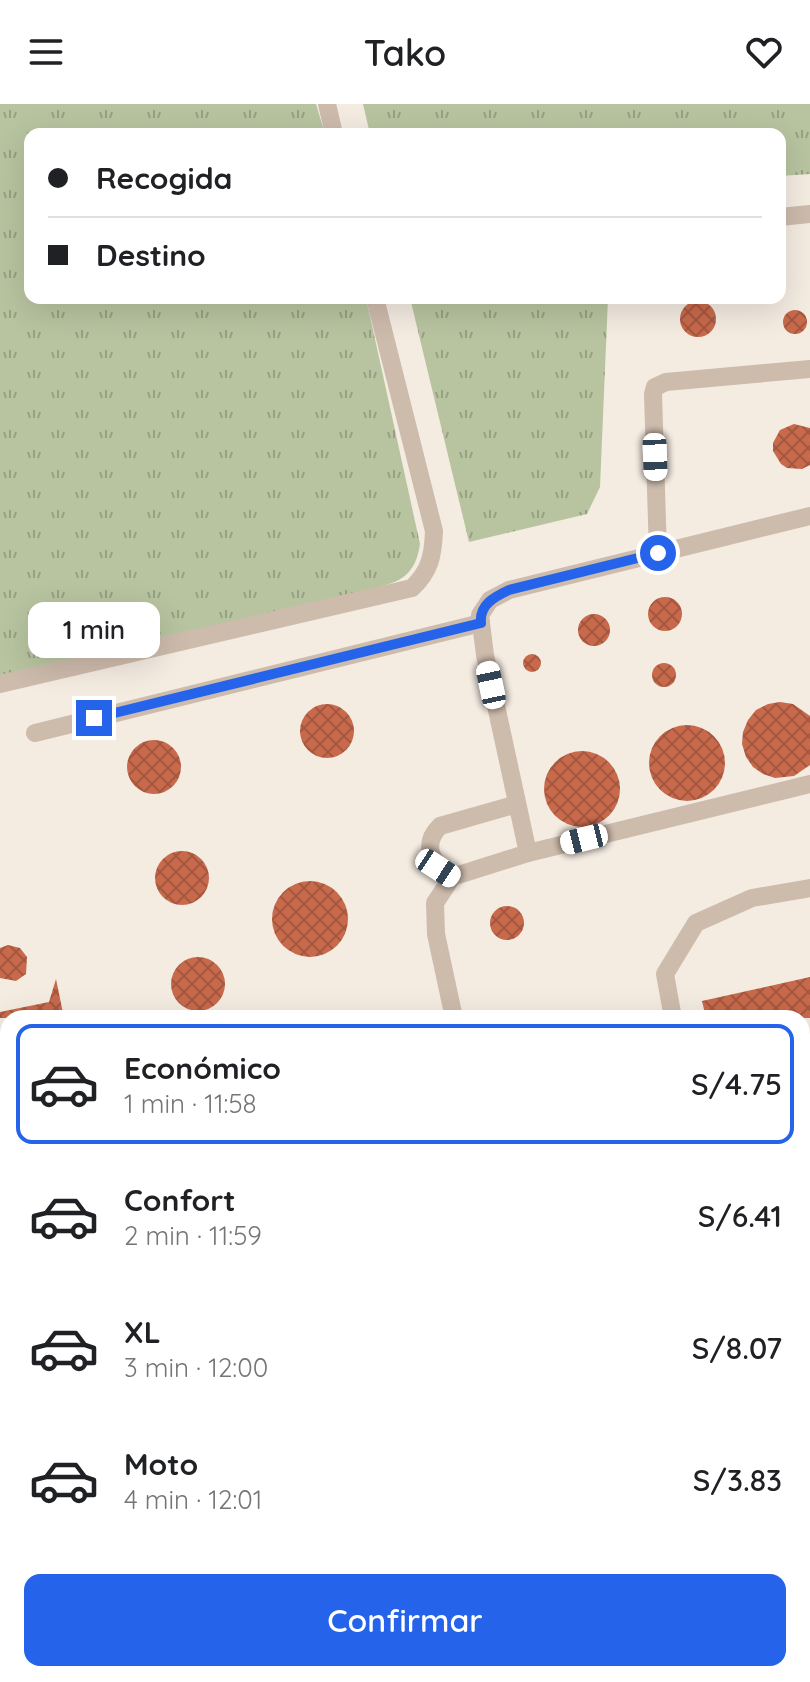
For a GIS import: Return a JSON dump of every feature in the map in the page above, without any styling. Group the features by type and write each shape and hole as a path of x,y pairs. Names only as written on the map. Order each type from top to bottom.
{"street":[{"path":"327,104 333,128"},
{"path":"786,216 810,214"},
{"path":"0,684 412,588 431,564 434,531 377,304"},
{"path":"658,553 655,387 666,382 810,369"},
{"path":"528,853 485,655 480,615 490,600 509,590 810,516"},
{"path":"35,733 481,623"},
{"path":"452,1010 436,934 435,903 452,877 528,853 810,784"},
{"path":"452,877 438,868 432,859 432,834 440,826 517,804"},
{"path":"672,1010 665,974 696,923 752,898 810,888"}],"green space":[{"path":"0,104 316,104 323,128 24,128 24,304 367,304 420,544 413,567 400,579 359,593 0,677"},
{"path":"363,104 810,104 810,174 786,176 786,128 369,128"},
{"path":"411,304 608,304 600,487 587,514 469,542"}],"building":[{"path":"688,304 708,304 715,312 715,326 705,336 691,336 681,326 681,312"},
{"path":"795,310 806,317 807,322 800,333 795,334 784,327 783,322 790,311"},
{"path":"794,424 810,428 810,465 802,469 787,468 773,451 773,443 780,430"},
{"path":"665,597 677,602 682,614 677,626 665,631 653,626 648,614 653,602"},
{"path":"594,614 605,619 610,630 605,641 594,646 583,641 578,630 583,619"},
{"path":"528,654 536,654 541,663 539,670 528,672 523,667 523,659"},
{"path":"664,663 673,666 676,675 673,684 664,687 655,684 652,675 655,666"},
{"path":"780,702 793,704 810,716 810,765 794,776 775,778 753,767 742,744 743,732 756,710"},
{"path":"327,704 346,712 354,731 346,750 327,758 308,750 300,731 308,712"},
{"path":"687,725 702,728 714,736 722,748 725,763 722,778 714,790 702,798 687,801 672,798 660,790 652,778 649,763 652,748 660,736 672,728"},
{"path":"154,740 173,748 181,767 173,786 154,794 135,786 127,767 135,748"},
{"path":"582,751 597,754 609,762 617,774 620,789 617,804 609,816 597,824 582,827 567,824 555,816 547,804 544,789 547,774 555,762 567,754"},
{"path":"182,851 201,859 209,878 201,897 182,905 163,897 155,878 163,859"},
{"path":"310,881 325,884 337,892 345,904 348,919 345,934 337,946 325,954 310,957 295,954 283,946 275,934 272,919 275,904 283,892 295,884"},
{"path":"507,906 519,911 524,923 519,935 507,940 495,935 490,923 495,911"},
{"path":"8,945 20,948 27,957 26,974 16,981 0,978 0,948"},
{"path":"188,959 208,959 223,974 223,994 208,1009 188,1009 173,994 173,974"},
{"path":"810,977 810,1010 704,1010 702,1001"},
{"path":"56,979 62,1010 10,1010 49,1002"}],"route":[{"path":"94,718 481,623 480,615 490,600 509,590 658,553"}]}
